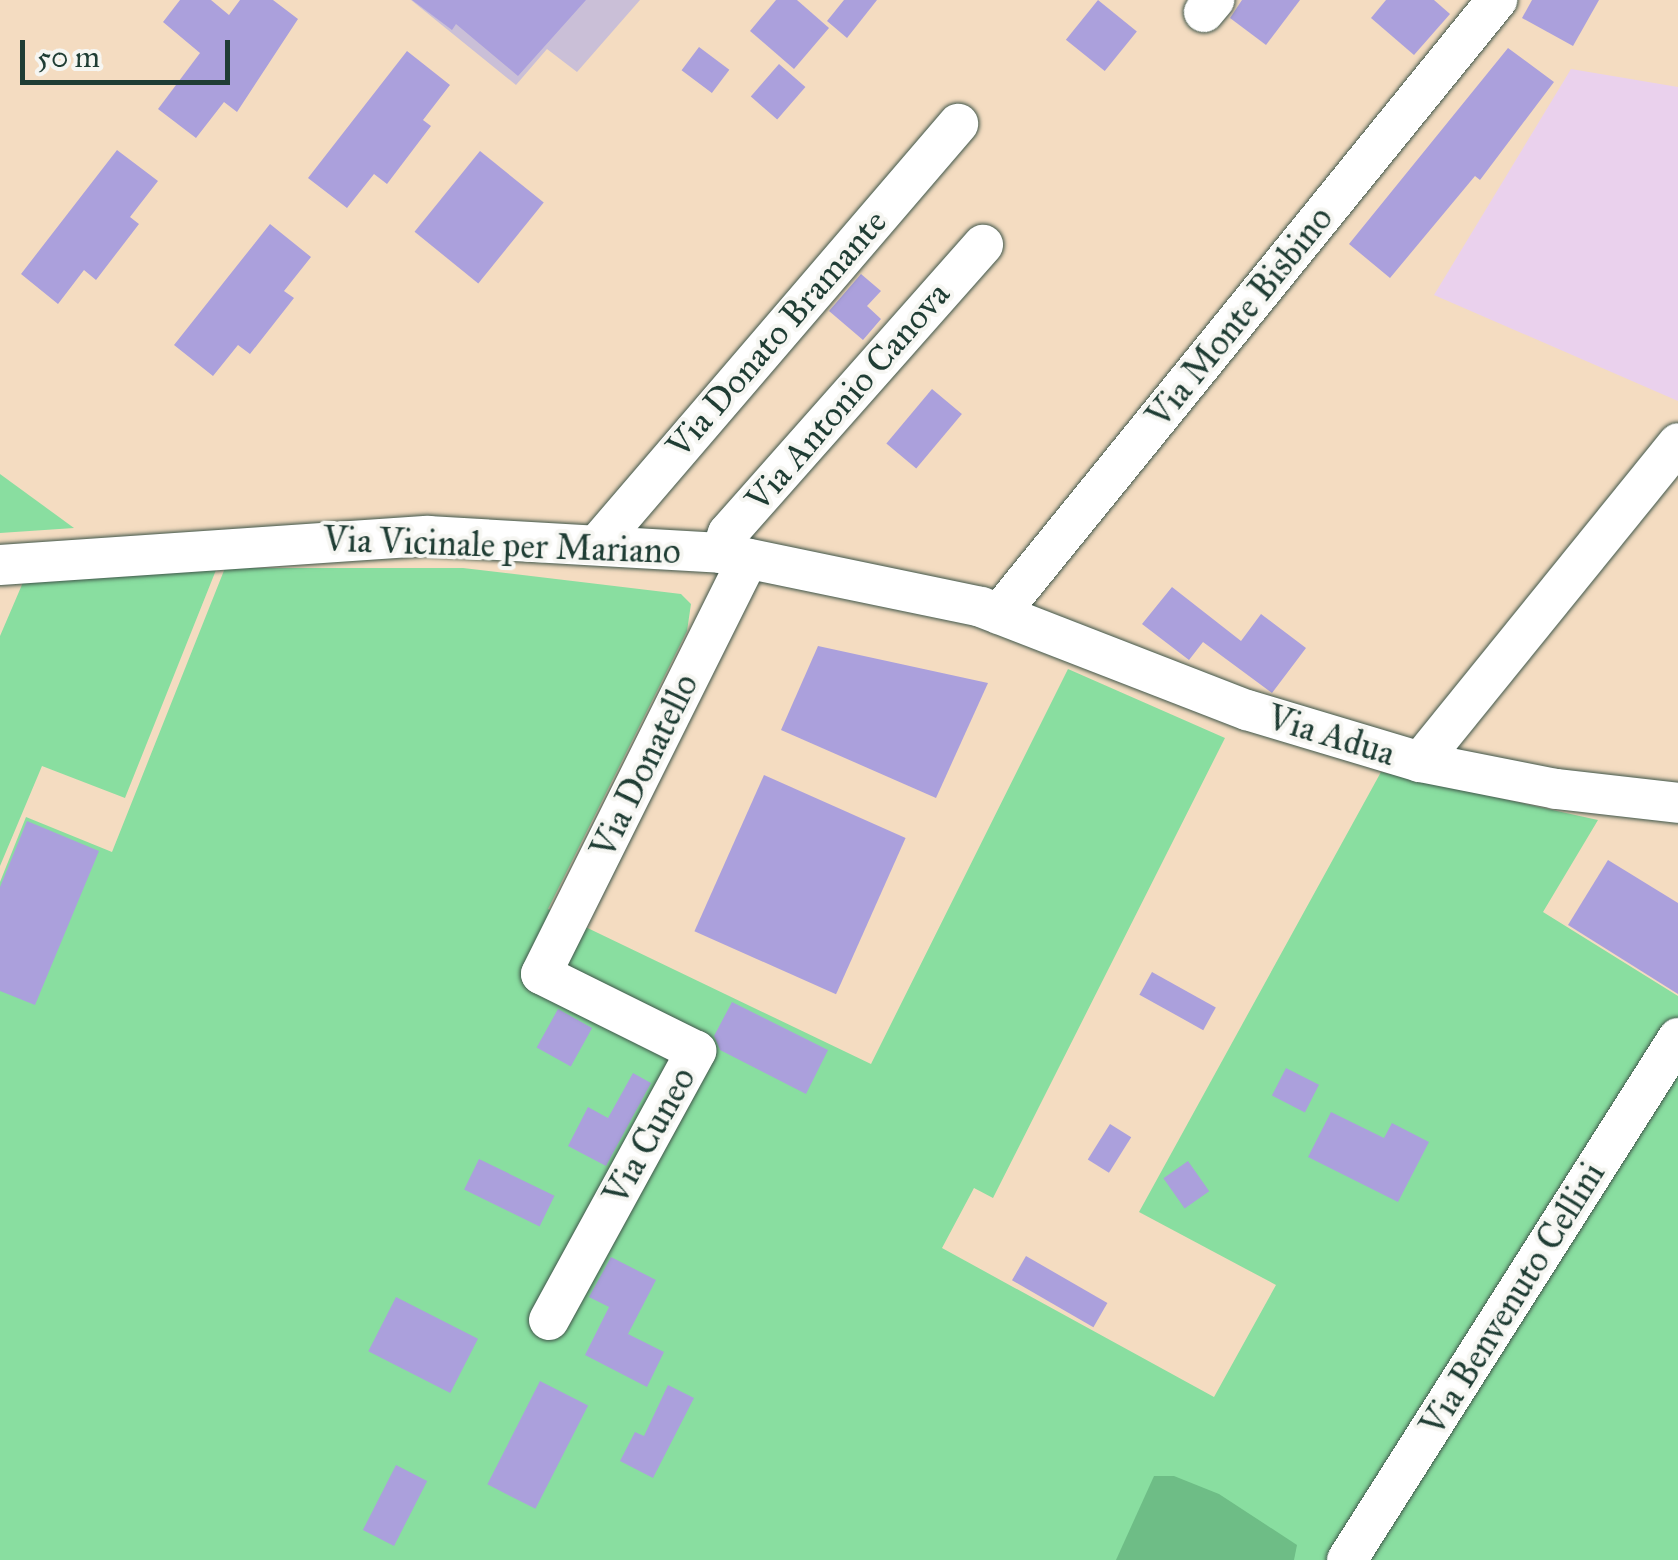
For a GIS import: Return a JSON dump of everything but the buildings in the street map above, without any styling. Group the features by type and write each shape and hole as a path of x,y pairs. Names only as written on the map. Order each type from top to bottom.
{"street":[{"name":"Via Monte Bisbino","path":"999,614 1478,7"},
{"name":"Via Donato Bramante","path":"596,544 958,124"},
{"name":"Via Antonio Canova","path":"734,556 728,533 983,245"},
{"path":"1420,762 1678,442"},
{"name":"Via Vicinale per Mariano","path":"0,565 315,540 428,536 596,544 734,556 999,614"},
{"name":"Via Donatello","path":"541,974 734,556"},
{"name":"Via Adua","path":"999,614 1247,710 1420,762 1556,789 1678,803"},
{"name":"Via Cuneo","path":"541,974 696,1051 549,1320"},
{"name":"Via Benvenuto Cellini","path":"1347,1560 1678,1038"}],"shaded area":[{"path":"411,0 640,0 577,72 547,49 516,85"},
{"path":"1571,69 1678,87 1678,401 1434,295"}],"green space":[{"path":"0,474 74,528 0,533"},
{"path":"225,568 463,568 681,594 691,604 687,631 548,909 871,1064 1068,669 1225,738 993,1198 974,1188 942,1248 1214,1397 1276,1285 1139,1212 1381,772 1598,820 1543,912 1678,996 1678,1560 0,1560 0,882 26,817 112,852"},
{"path":"216,570 125,798 42,766 0,866 0,636 24,580"},
{"path":"1154,1476 1174,1476 1219,1494 1297,1545 1294,1560 1116,1560"}]}
